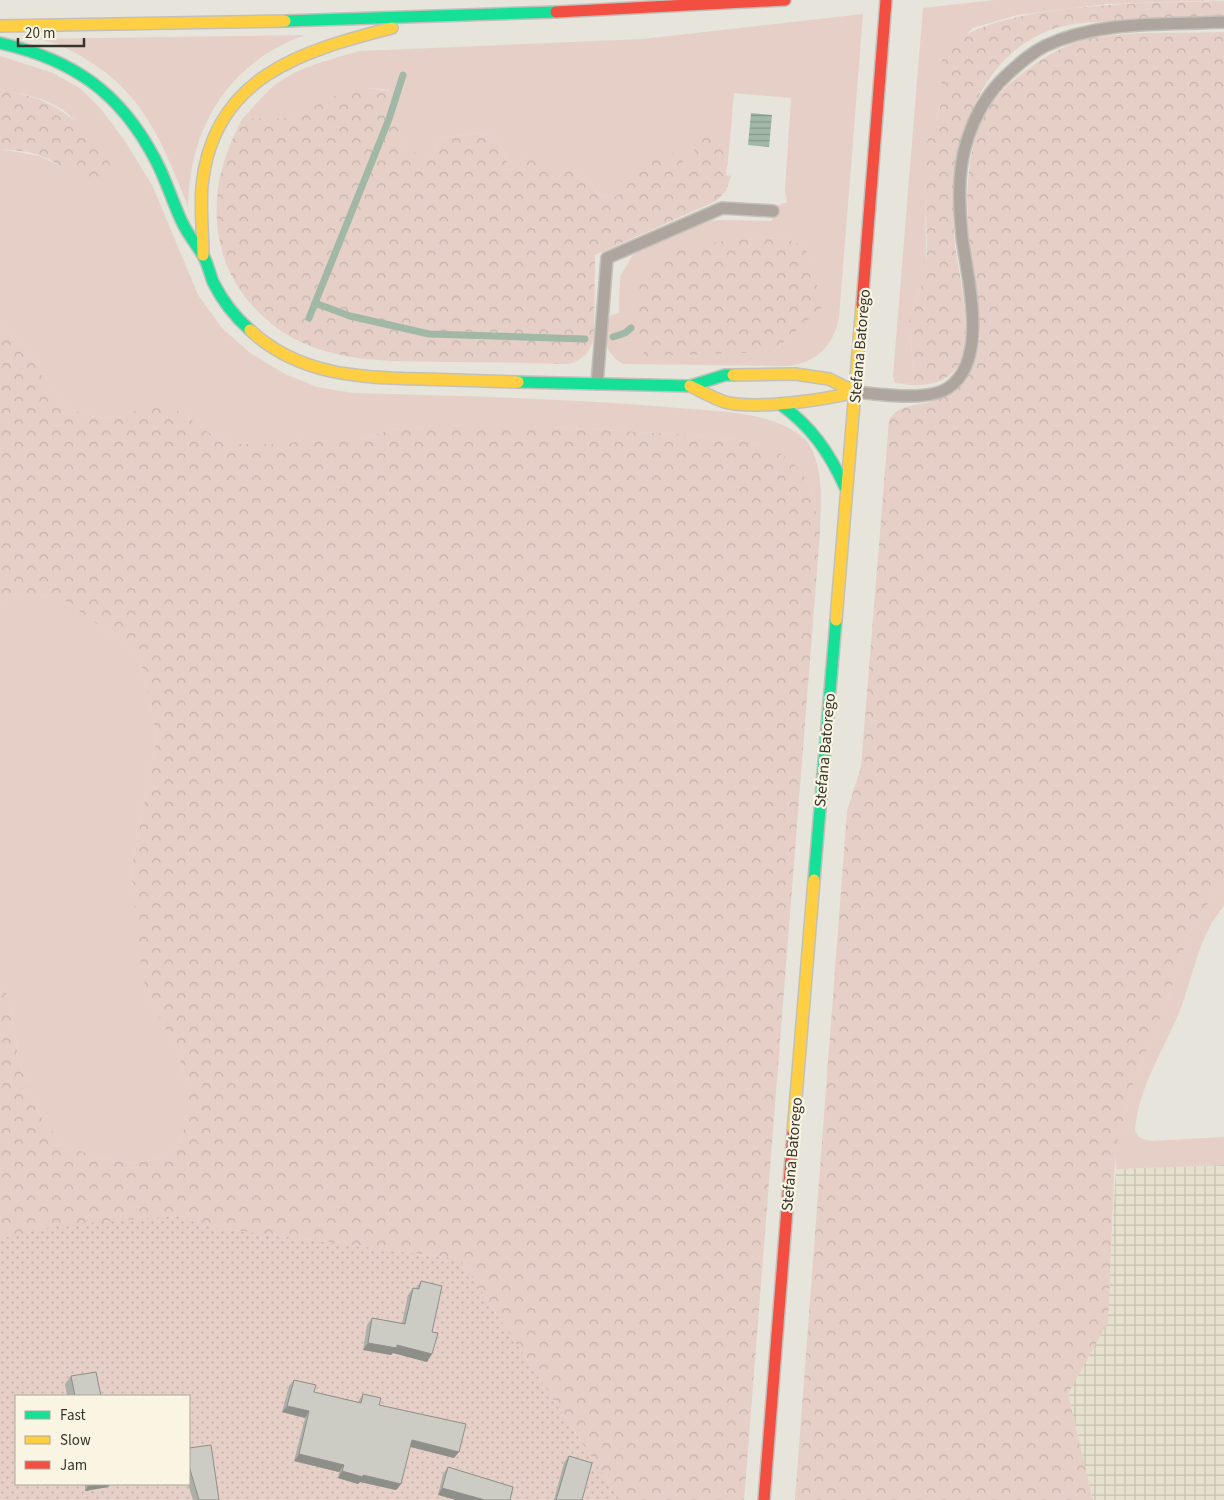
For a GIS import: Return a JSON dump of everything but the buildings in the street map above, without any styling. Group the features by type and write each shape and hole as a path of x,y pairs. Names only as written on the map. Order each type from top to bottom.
{"main road":[{"path":"0,26 166,24 441,16 785,0"},
{"name":"Stefana Batorego","path":"764,1500 819,798 840,594 846,492 886,0"},
{"path":"203,255 203,177 213,138 231,105 274,66 322,47 441,16"},
{"path":"0,43 36,51 60,60 86,75 112,98 123,110 155,158 186,232 203,255 224,300 238,318 273,349 310,367 331,373 373,378 690,386 725,375 807,374 829,379 855,392"},
{"path":"690,386 726,402 780,404 836,398 855,392"},
{"path":"780,404 800,418 823,442 846,492"}],"lane":[{"path":"855,392 887,395 931,394 948,388 958,378 968,362 974,328 962,234 960,180 974,122 997,83 1026,58 1045,46 1086,32 1118,28 1224,22"},
{"path":"596,384 607,258 722,208 773,211"}],"shaded area":[{"path":"751,113 772,115 769,147 748,145"},
{"path":"1224,1165 1224,1500 1093,1500 1068,1394 1107,1322 1116,1169"}],"green space":[{"path":"995,0 1224,0 1106,4 1017,15 973,28 942,59 942,100 934,125 925,177 926,265 923,281 909,318 914,377 911,384 895,383 893,376 923,8"},
{"path":"1224,1 1224,16 1087,22 1059,27 1023,45 1001,64 983,88 970,115 961,144 956,175 953,205 954,235 966,326 965,344 961,360 953,372 942,380 930,384 903,385 911,384 914,377 909,318 923,281 926,265 926,149 941,102 942,60 958,40 986,26 1025,15 1115,5"},
{"path":"863,14 839,318 833,337 828,344 808,361 789,366 623,364 608,349 605,336 611,315 619,313 620,277 632,256 643,248 703,222 720,220 772,221 774,207 787,202 785,191 791,98 734,93 729,150 716,149 692,137 700,172 687,171 622,191 615,197 599,196 588,177 525,158 509,171 504,151 497,137 477,133 441,138 431,160 415,154 405,148 399,138 399,117 391,91 362,89 350,92 287,119 242,119 268,91 288,76 311,66 360,51 643,39","holes":["773,234 805,246 822,306 773,352 636,329 636,277 734,239 759,240"]},
{"path":"1224,32 1224,879 1188,935 1169,996 1130,1091 1115,1154 1108,1322 1068,1394 1093,1500 795,1500 847,811 861,767 889,421 901,409 930,402 953,392 968,375 973,365 977,353 980,329 969,240 967,207 969,175 974,144 983,117 999,94 1043,58 1084,40 1118,35"},
{"path":"305,35 278,47 255,62 235,80 218,101 196,149 190,177 188,206 161,143 138,106 124,89 107,74 76,53 57,44 38,39"},
{"path":"0,56 53,73 81,89 101,109 125,141 153,187 198,295 222,328 250,353 285,374 317,387 353,393 589,401 725,412 767,419 784,425 799,434 808,443 813,453 817,464 820,486 820,532 811,488 801,471 769,447 744,441 710,436 552,427 426,427 389,430 362,439 305,439 288,444 237,444 211,434 181,412 126,415 116,418 94,417 69,409 45,382 35,359 20,340 0,325 0,149 39,156 81,176 81,129 72,117 53,104 27,95 0,90"},
{"path":"364,88 391,91 399,117 399,138 405,148 431,160 441,138 477,133 497,137 504,151 509,171 525,158 539,161 588,177 599,196 615,197 622,191 623,176 642,164 663,156 678,152 687,171 700,172 691,137 711,136 716,149 729,150 726,175 731,176 726,191 716,201 595,255 594,338 586,354 574,362 569,364 375,360 329,352 307,345 286,334 259,313 242,292 225,261 220,242 217,224 218,188 227,153 242,119 291,118 338,94"},
{"path":"0,90 37,99 67,115 92,139 114,170 104,176 85,177 76,175 39,155 0,149"},
{"path":"773,234 805,246 823,306 773,352 645,356 636,329 636,276 663,253 734,239 759,240"},
{"path":"0,325 20,340 35,359 45,382 69,409 94,417 116,418 147,406 164,406 181,412 211,434 237,444 288,444 305,439 362,439 389,430 426,427 552,427 710,436 744,441 769,447 787,458 801,471 811,488 820,532 744,1500 620,1500 460,1259 217,1228 180,1216 0,1239 0,984 10,999 18,1056 28,1089 42,1118 63,1144 98,1158 132,1163 153,1160 178,1148 188,1115 188,1089 179,1056 149,997 142,975 131,872 157,737 141,663 119,640 57,595 11,596 0,606"},
{"path":"57,595 119,640 141,663 157,737 131,872 143,975 149,997 179,1056 188,1089 188,1115 178,1148 153,1160 132,1163 98,1158 63,1144 42,1118 28,1089 18,1056 10,999 0,984 0,606 11,596"},
{"path":"1224,879 1224,906 1203,940 1176,1021 1141,1098 1135,1131 1140,1138 1151,1141 1224,1137 1224,1165 1116,1169 1115,1154 1130,1091 1169,996 1188,935"},
{"path":"180,1216 217,1228 460,1259 620,1500 0,1500 0,1239 59,1225"}],"waterway":[{"path":"309,318 389,119 403,75"},
{"path":"315,303 350,316 429,334 585,339"},
{"path":"613,337 625,333 631,328"}],"traffic: fast":[{"path":"285,21 556,12"},
{"path":"0,43 50,58 71,69 110,97 126,115 141,135 155,159 182,222 204,257 217,289 234,314 250,330"},
{"path":"518,382 690,386 725,375 733,375"},
{"path":"780,404 801,421 826,451 845,487"},
{"path":"814,880 836,620"}],"traffic: slow":[{"path":"0,26 285,21"},
{"path":"203,255 202,186 210,149 224,119 243,94 267,75 295,59 325,47 392,28"},
{"path":"836,620 862,305"},
{"path":"250,330 269,345 288,356 309,365 331,371 376,377 518,382"},
{"path":"733,375 795,374 829,379 855,392"},
{"path":"690,386 725,402 754,405 808,401 855,392"},
{"path":"793,1133 814,880"}],"traffic: jam":[{"path":"556,12 785,0"},
{"path":"862,305 886,0"},
{"path":"764,1500 793,1133"}]}
